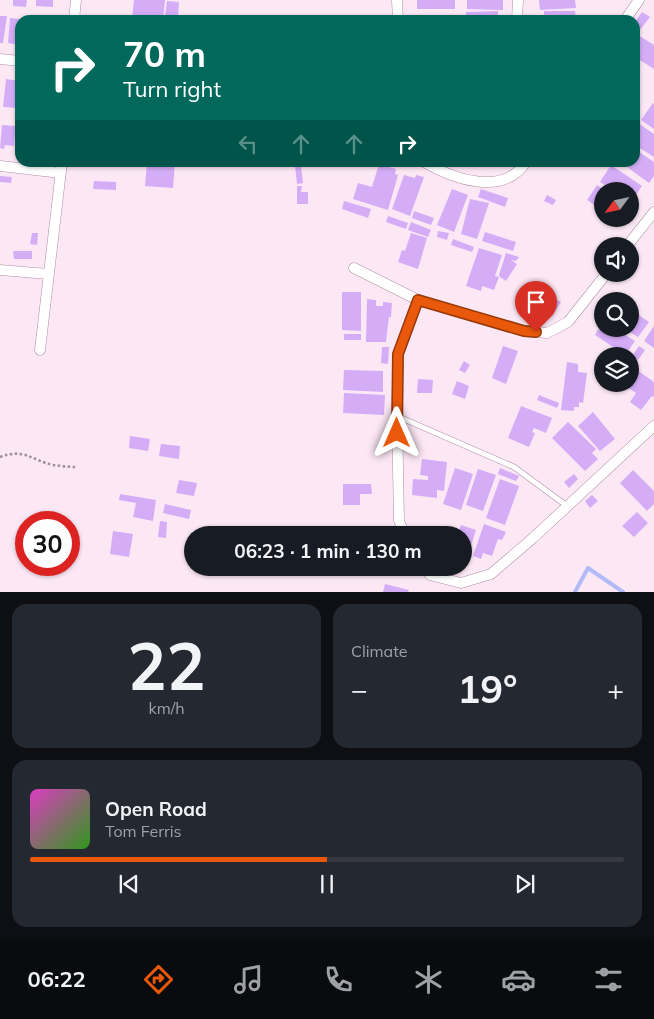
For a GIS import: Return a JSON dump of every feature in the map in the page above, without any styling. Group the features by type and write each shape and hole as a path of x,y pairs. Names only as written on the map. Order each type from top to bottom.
{"street":[{"path":"74,15 76,0"},
{"path":"397,0 398,15"},
{"path":"517,15 518,0"},
{"path":"628,15 639,0"},
{"path":"0,59 15,60"},
{"path":"0,166 15,166"},
{"path":"30,167 61,168 40,350"},
{"path":"435,167 452,175 484,183 500,182 513,175 521,167"},
{"path":"634,237 654,212"},
{"path":"354,268 418,300 524,331 547,333 568,322 600,282"},
{"path":"0,270 48,274"},
{"path":"400,526 398,520 398,354 418,300"},
{"path":"434,576 462,583 491,574 654,426"}],"lane":[{"path":"397,416 514,468 567,506"}],"path":[{"path":"0,457 13,452 30,455 51,464 77,468"}],"building":[{"path":"13,0 27,0 26,7 13,6"},
{"path":"36,0 53,0 53,7 36,6"},
{"path":"134,0 165,0 164,15 132,15"},
{"path":"417,0 455,0 455,9 417,9"},
{"path":"467,0 503,0 503,10 467,9"},
{"path":"539,0 575,0 576,8 540,10"},
{"path":"167,1 179,2 178,15 165,15"},
{"path":"498,11 498,15 466,15 466,12"},
{"path":"544,11 575,11 575,15 544,15"},
{"path":"642,12 650,17 640,30 640,15"},
{"path":"0,16 7,16 3,43 0,43"},
{"path":"10,18 15,18 15,44 8,43"},
{"path":"640,36 654,45 654,69 640,60"},
{"path":"6,79 15,80 15,108 3,107"},
{"path":"654,104 654,129 641,120"},
{"path":"640,124 654,134 654,157 640,148"},
{"path":"2,125 15,126 14,146 5,145 4,149 0,148"},
{"path":"640,152 654,162 654,176 649,183 627,167 640,167"},
{"path":"147,167 175,167 173,188 145,186"},
{"path":"295,167 301,167 303,183 297,184"},
{"path":"378,167 396,169 395,174 398,175 388,210 353,199 358,183 372,187"},
{"path":"610,167 614,167 636,182 600,182"},
{"path":"404,175 415,178 416,175 424,177 410,216 392,209"},
{"path":"0,176 12,177 11,183 0,182"},
{"path":"94,181 116,182 116,190 93,189"},
{"path":"297,186 302,186 301,192 308,192 308,204 297,204"},
{"path":"452,189 468,195 454,232 437,225"},
{"path":"481,189 508,198 505,207 478,197"},
{"path":"594,190 594,205 587,200"},
{"path":"547,195 556,200 553,205 544,201"},
{"path":"470,199 489,203 477,239 461,234"},
{"path":"344,201 371,209 368,218 342,209"},
{"path":"414,211 434,218 431,225 412,218"},
{"path":"388,216 408,223 406,229 386,222"},
{"path":"411,222 431,230 428,237 408,230"},
{"path":"438,231 449,233 447,240 437,237"},
{"path":"485,232 516,242 513,251 482,241"},
{"path":"32,233 38,233 37,245 30,244"},
{"path":"411,233 427,238 418,269 398,262 402,250 405,251"},
{"path":"453,239 474,247 472,252 451,245"},
{"path":"479,248 502,255 495,276 499,277 494,290 482,286 481,291 466,286"},
{"path":"13,251 32,251 32,259 14,259"},
{"path":"506,253 519,257 516,261 511,260 517,264 506,281 499,275"},
{"path":"528,282 552,298 546,307 523,291"},
{"path":"342,292 361,292 361,331 342,330"},
{"path":"554,298 561,302 552,316 546,312"},
{"path":"367,299 376,300 376,306 383,306 383,302 392,303 386,342 366,342"},
{"path":"639,315 649,322 639,336"},
{"path":"654,326 654,348 644,341"},
{"path":"344,334 361,334 361,340 344,340"},
{"path":"598,337 629,337 635,341 631,347 613,347"},
{"path":"503,346 518,351 506,384 492,378"},
{"path":"639,346 645,350 639,359 639,347"},
{"path":"382,347 389,347 388,364 381,363"},
{"path":"464,361 470,365 465,373 459,370"},
{"path":"567,362 578,364 578,372 587,373 583,403 579,402 579,407 574,407 574,411 561,410"},
{"path":"344,370 383,371 383,392 343,390"},
{"path":"639,371 654,382 654,397 652,396 641,410 630,402 636,393 635,392 639,392"},
{"path":"418,379 433,380 432,393 417,393"},
{"path":"457,381 469,386 465,399 452,394"},
{"path":"344,393 385,395 384,415 343,413"},
{"path":"539,395 559,403 557,408 537,400"},
{"path":"521,406 552,418 546,433 534,428 532,432 535,433 529,447 508,438"},
{"path":"593,412 615,439 600,451 578,426"},
{"path":"568,422 596,449 592,453 598,459 585,471 552,438"},
{"path":"130,436 150,439 148,451 129,448"},
{"path":"161,444 180,446 179,459 159,456"},
{"path":"422,459 447,462 444,491 437,490 437,498 412,495 413,479 428,480 428,476 420,475"},
{"path":"455,468 473,474 461,510 443,504"},
{"path":"500,468 519,476 516,481 498,474"},
{"path":"478,469 496,475 483,511 466,505"},
{"path":"633,470 654,491 654,504 647,511 620,483"},
{"path":"574,474 578,479 569,488 564,482"},
{"path":"500,479 519,486 505,525 486,518"},
{"path":"179,480 197,483 194,496 176,493"},
{"path":"343,484 371,484 372,494 360,494 360,505 343,505"},
{"path":"120,494 156,500 153,521 133,517 136,503 119,500"},
{"path":"592,495 598,501 590,508 585,501"},
{"path":"165,504 191,510 189,519 163,513"},
{"path":"637,512 648,523 634,537 622,526"},
{"path":"160,521 167,522 166,538 158,537"},
{"path":"484,524 506,532 502,540 498,539 492,556 483,553 481,559 473,556"},
{"path":"472,529 476,530 472,542"},
{"path":"113,531 133,534 129,557 110,554"},
{"path":"385,584 409,590 408,592 383,592"}],"waterway":[{"path":"575,592 588,568 623,592"}],"route":[{"path":"397,433 398,354 418,300 524,331 536,332"}]}
